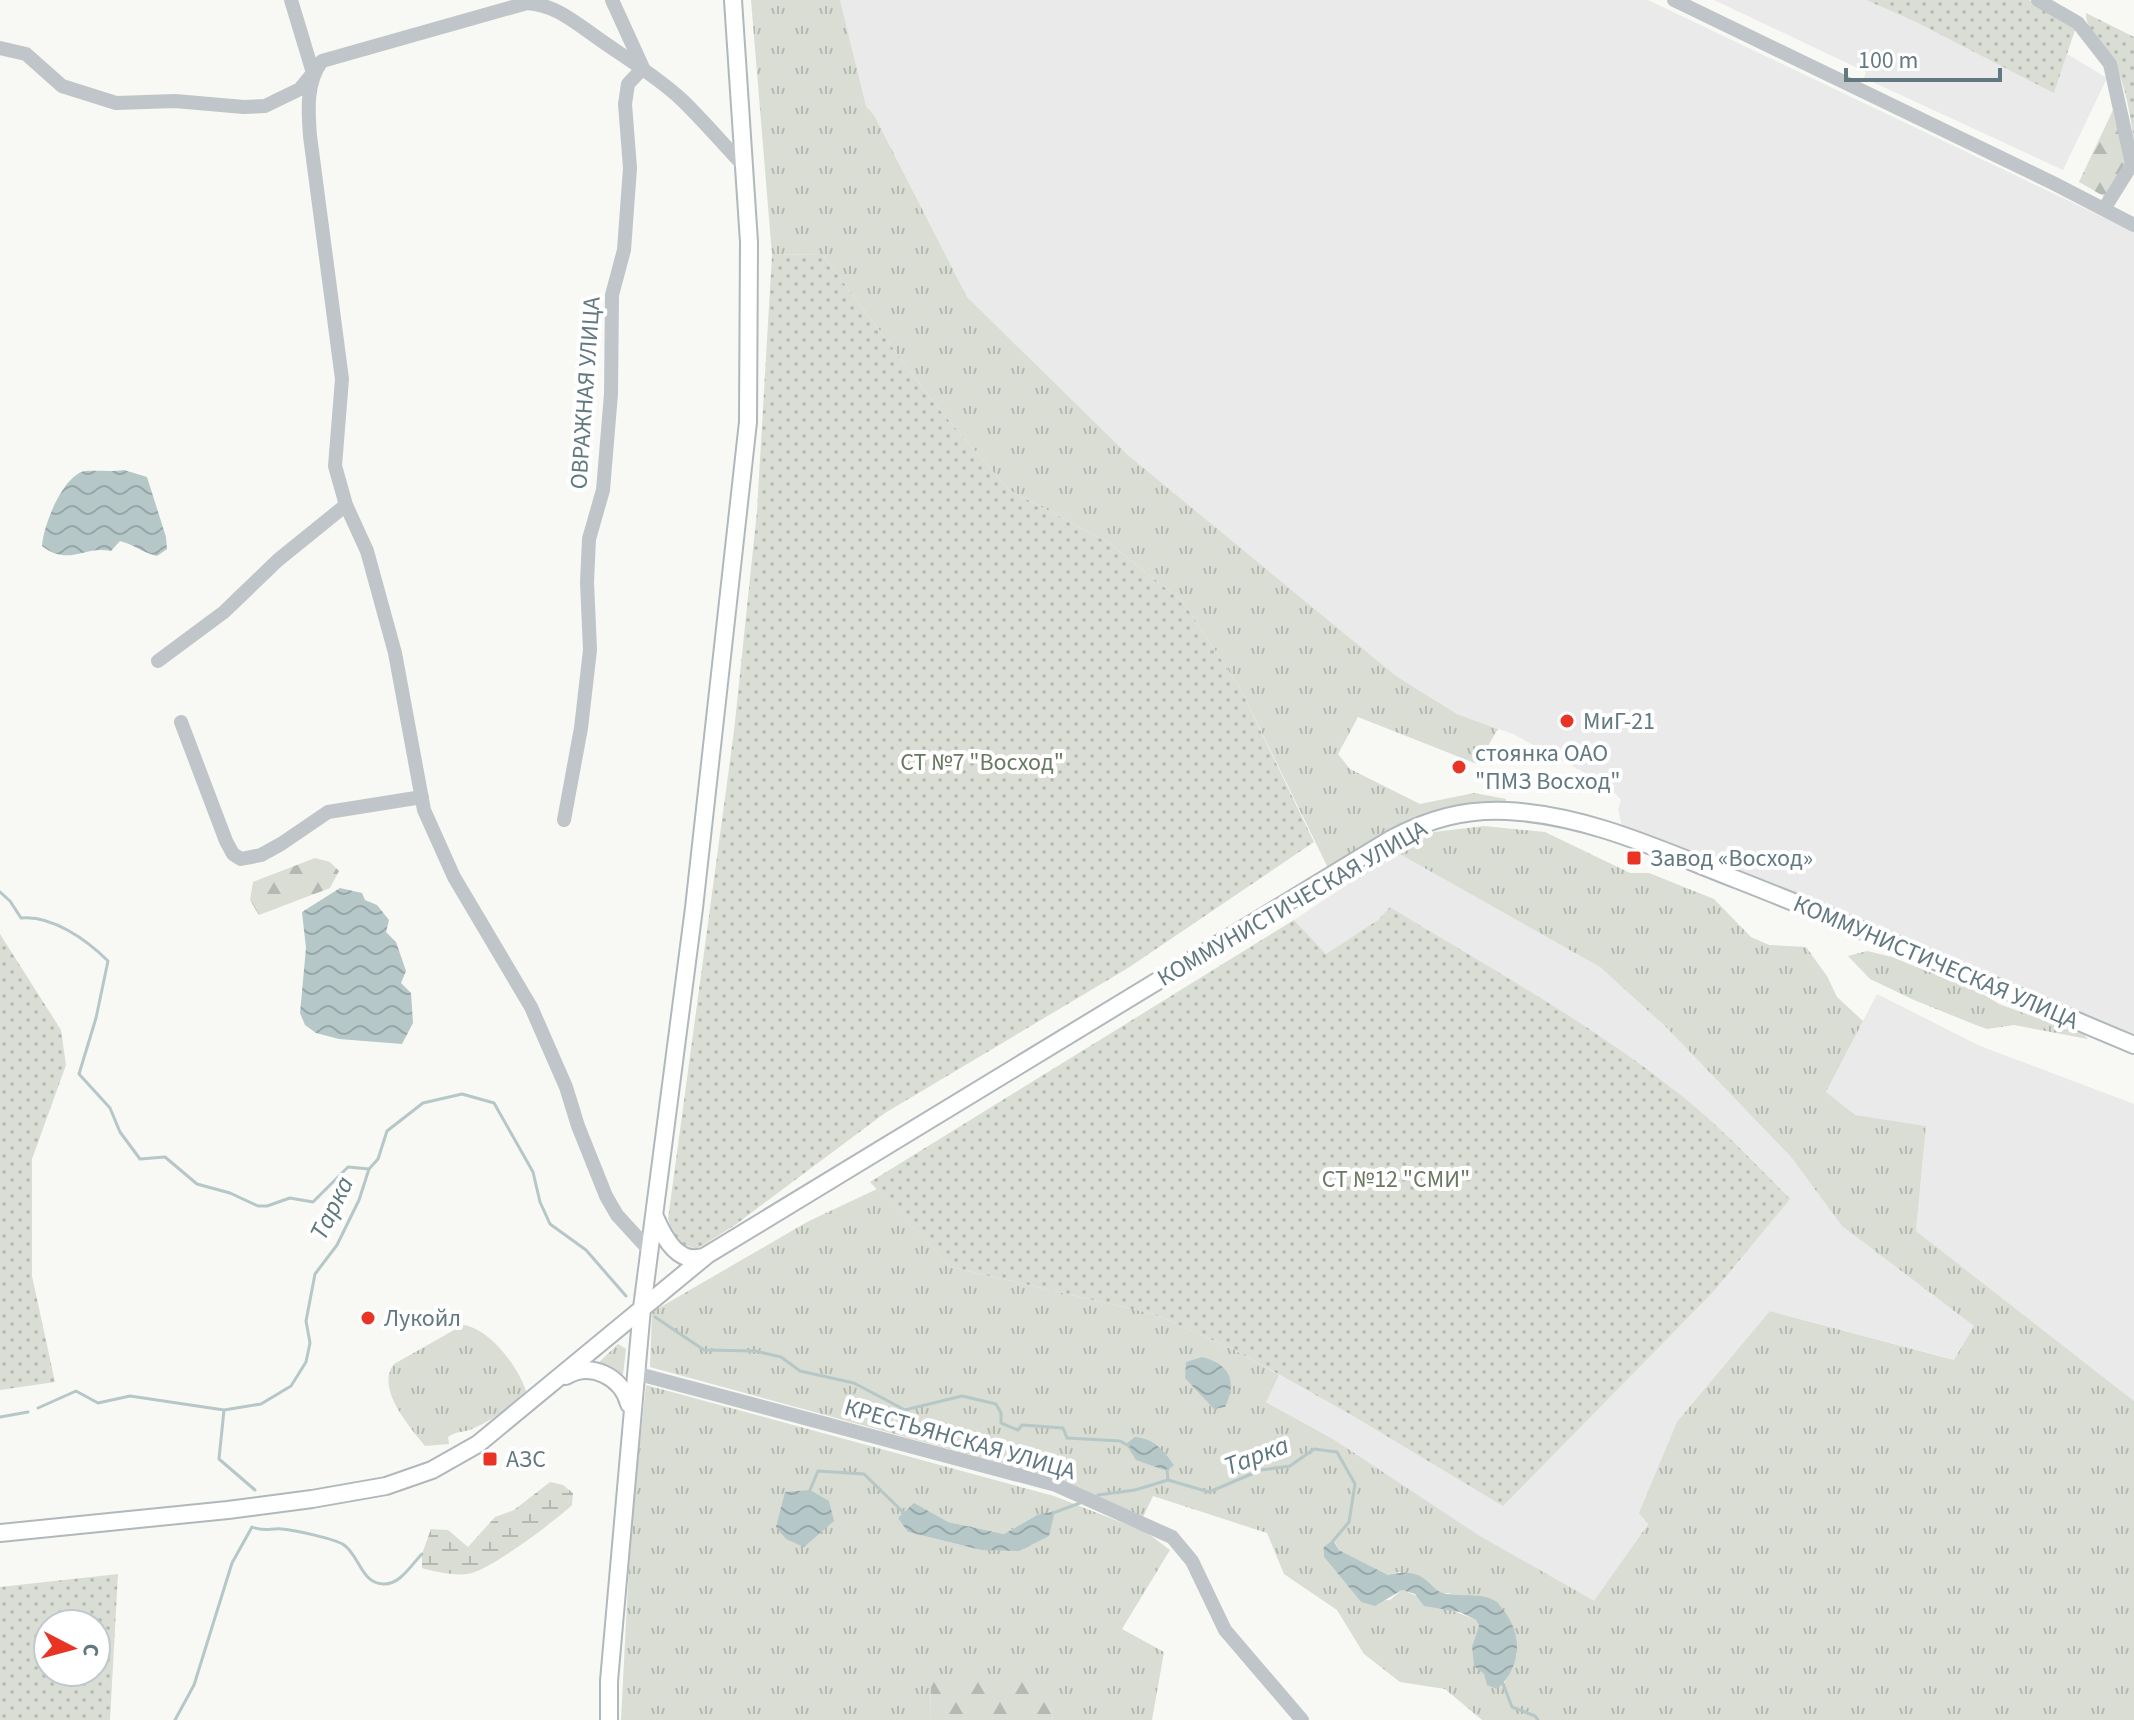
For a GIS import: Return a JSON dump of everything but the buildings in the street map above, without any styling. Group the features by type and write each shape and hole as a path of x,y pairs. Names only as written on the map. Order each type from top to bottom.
{"main road":[{"path":"609,1720 609,1681 631,1410 643,1376 642,1308 692,923 748,422 749,242 733,0"},
{"name":"КОММУНИСТИЧЕСКАЯ УЛИЦА","path":"544,1390 707,1255 1391,839 1426,822 1459,813 1490,810 1541,814 1598,827 1785,898 2134,1045"},
{"path":"654,1215 663,1237 683,1256 699,1258 707,1255"},
{"path":"0,1533 240,1509 386,1486 432,1470 463,1454 544,1390 573,1372 602,1373 613,1377 626,1390 631,1410"}],"street":[{"path":"291,0 313,73 308,110 310,136 342,379 335,466 346,505 367,551 395,653 424,810 454,877 531,1007 566,1087 606,1196 617,1215 649,1250"},
{"path":"612,0 643,68"},
{"path":"2038,0 2078,23 2110,64 2133,162 2104,209"},
{"path":"1683,2 2134,225"},
{"path":"0,48 26,54 62,86 116,103 175,101 265,106 300,89 322,61 527,3 556,9 643,68 680,99 744,166"},
{"name":"ОВРАЖНАЯ УЛИЦА","path":"564,820 581,728 590,650 589,539 603,490 611,394 612,295 624,250 630,168 625,104 628,84 643,68"},
{"path":"158,661 224,612 278,560 346,505"},
{"path":"181,722 226,841 233,854 241,859 261,855 328,812 422,797"},
{"name":"КРЕСТЬЯНСКАЯ УЛИЦА","path":"643,1376 1056,1485 1172,1537 1192,1561 1225,1630 1302,1720"}],"shaded area":[{"path":"840,0 1648,0 2134,232 2134,1037 1622,826 1618,810 1621,800 1609,786 1513,734 1457,714 1396,676 1129,456 967,297 874,115 866,106"},
{"path":"1714,0 1866,0 2054,92 2067,54 2107,78 2063,170 1864,78 1866,72"},
{"path":"1396,852 1600,967 1666,1027 1791,1157 1842,1226 1974,1326 1955,1360 1770,1311 1648,1523 1594,1602 1480,1536 1333,1439 1265,1401 1279,1375 1355,1417 1616,1388 1713,1292 1672,1088 1612,1044 1390,907 1378,920 1326,954 1294,920"},
{"path":"1877,994 1980,1046 2134,1104 2134,1401 1916,1231 1926,1126 1854,1115 1826,1092"}],"green space":[{"path":"751,0 840,0 866,106 874,115 967,297 1129,456 1396,676 1457,714 1498,729 1477,764 1358,717 1338,754 1350,769 1420,804 1474,793 1506,799 1506,804 1451,810 1330,872 1240,688 1183,602 1109,543 1009,490 937,407 822,254 772,255"},
{"path":"1866,0 2029,0 2076,27 2054,93 1914,21"},
{"path":"2086,13 2134,37 2134,141 2118,71 2089,27"},
{"path":"2113,110 2126,163 2105,197 2079,182"},
{"name":"СТ №7 \"Восход\"","path":"822,254 937,407 1009,490 1109,543 1183,602 1240,688 1314,842 1128,968 885,1113 735,1225 697,1249 675,1242 668,1219 734,731 757,511 772,255"},
{"path":"1484,826 1545,832 1630,873 1649,873 1714,899 1751,937 1769,945 1806,947 1827,976 1837,997 1863,1021 1826,1092 1855,1115 1926,1126 1916,1231 2134,1401 2134,1720 1482,1720 1445,1689 1400,1682 1364,1654 1337,1610 1284,1574 1267,1533 1153,1496 1143,1517 1055,1478 650,1367 652,1312 807,1222 877,1189 951,1267 1154,1314 1233,1349 1279,1375 1266,1402 1333,1439 1480,1536 1594,1601 1648,1524 1639,1513 1677,1422 1770,1311 1954,1360 1974,1326 1842,1226 1791,1157 1666,1027 1600,967 1396,852 1434,832","holes":["1334,1540 1339,1550 1388,1575 1399,1572 1442,1593 1449,1593 1517,1653 1504,1683 1472,1646 1479,1626 1476,1620 1402,1590 1390,1600 1361,1602 1324,1557"]},
{"path":"315,858 330,862 339,871 330,888 259,915 250,900 253,882"},
{"name":"СТ №12 \"СМИ\"","path":"1390,907 1636,1061 1701,1112 1790,1199 1713,1292 1503,1506 1355,1417 1233,1349 1154,1314 951,1267 870,1182 1294,920 1326,954 1378,920"},
{"path":"0,934 61,1030 66,1065 32,1159 32,1276 55,1382 0,1390"},
{"path":"1867,951 1892,957 2088,1039 2014,1025 1987,1029 1976,1025 1870,979 1848,956"},
{"path":"463,1325 483,1333 501,1350 526,1391 508,1408 486,1422 448,1437 449,1444 425,1446 396,1406 391,1395 389,1374 394,1364"},
{"path":"618,1344 626,1349 623,1375 596,1365"},
{"path":"646,1385 1054,1496 1146,1532 1170,1550 1122,1629 1164,1652 1152,1720 1053,1720 1051,1708 931,1679 930,1720 621,1720 631,1525","holes":["920,1509 948,1522 1004,1534 1037,1515 1019,1550 981,1550 908,1532"]},
{"path":"550,1482 563,1485 573,1493 572,1505 509,1553 467,1574 447,1574 422,1568 422,1554 431,1529 448,1530 468,1547 495,1517 514,1510"},
{"path":"118,1574 112,1684 112,1608 32,1608 32,1688 112,1688 110,1720 0,1720 0,1587"},
{"path":"1020,1675 1051,1708 1053,1720 930,1720 931,1679"}],"water":[{"path":"124,470 147,477 167,549 157,556 120,541 111,551 60,555 42,546 50,515 69,482 85,471"},
{"path":"340,888 362,893 365,900 377,905 389,920 386,932 396,942 406,971 401,983 411,993 413,1023 402,1044 339,1039 316,1033 305,1025 300,1013 306,948 302,912"},
{"path":"1202,1357 1219,1364 1228,1374 1231,1389 1225,1407 1214,1409 1185,1378 1186,1362"},
{"path":"1135,1437 1153,1443 1174,1465 1167,1471 1136,1460 1126,1444"},
{"path":"810,1490 829,1501 834,1521 804,1547 786,1539 776,1527 785,1492"},
{"path":"914,1503 948,1522 1004,1534 1037,1515 1055,1511 1049,1536 1019,1551 981,1550 908,1532 898,1518"},
{"path":"1333,1540 1339,1550 1388,1575 1415,1574 1443,1593 1484,1597 1497,1602 1511,1622 1517,1642 1515,1662 1505,1681 1497,1689 1487,1685 1484,1674 1474,1666 1472,1646 1479,1626 1476,1620 1460,1612 1424,1606 1415,1594 1402,1590 1375,1606 1361,1602 1324,1557 1324,1547"}],"waterway":[{"path":"0,892 21,918 45,920 68,930 108,961 96,1018 79,1074 110,1108 120,1132 140,1159 165,1157 197,1184 230,1193 258,1206 290,1198 313,1202 348,1167 369,1169"},
{"name":"Тарка","path":"38,1408 76,1391 98,1403 130,1396 224,1410 261,1404 291,1386 306,1362 310,1343 306,1321 315,1274 337,1245 359,1200 369,1169 378,1159 387,1131 423,1103 462,1094 494,1103 533,1172 540,1202 550,1224 586,1250 626,1296"},
{"name":"Тарка","path":"655,1317 704,1350 755,1351 781,1357 800,1371 854,1383 905,1410 962,1396 996,1404 1001,1413 1001,1423 1018,1430 1022,1425 1063,1428 1067,1438 1120,1441 1129,1446"},
{"path":"224,1410 219,1459 255,1490"},
{"name":"Тарка","path":"0,1417 28,1412"},
{"name":"Тарка","path":"1167,1470 1168,1480 1209,1492 1261,1470 1290,1466 1314,1449 1337,1452 1355,1484 1349,1522 1333,1541"},
{"path":"810,1490 818,1471 864,1474 905,1514"},
{"path":"1098,1495 1135,1490 1168,1480"},
{"path":"1053,1513 1080,1503"},
{"path":"175,1720 194,1685 232,1563 252,1527 296,1531 340,1543 349,1550 370,1579 383,1584 400,1578 422,1554"},
{"name":"Тарка","path":"1502,1681 1512,1707 1538,1720"}],"place":[{"name":"МиГ-21","path":"1567,721"},
{"name":"стоянка ОАО \"ПМЗ Восход\"","path":"1459,767"},
{"name":"Завод «Восход»","path":"1634,858"},
{"name":"Лукойл","path":"368,1318"},
{"name":"АЗС","path":"490,1459"}]}
